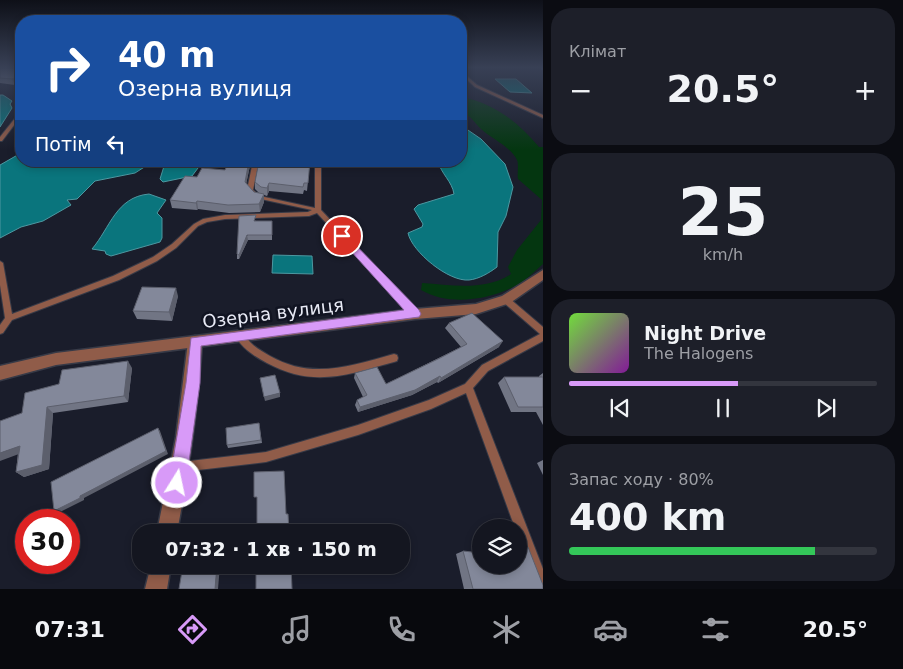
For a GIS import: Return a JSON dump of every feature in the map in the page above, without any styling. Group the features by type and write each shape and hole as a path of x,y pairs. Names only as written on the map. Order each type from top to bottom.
{"street":[{"name":"Озерна вулиця","path":"0,373 56,359 476,308 506,300 543,274"},
{"path":"169,524 181,467 193,383 195,342"},
{"path":"156,589 159,574"}],"lane":[{"path":"497,95 543,116"},
{"path":"0,140 15,121"},
{"path":"255,167 250,190 258,197 318,210 415,314"},
{"path":"318,167 318,210"},
{"path":"0,332 9,318 116,278 155,259 174,246 196,225 205,220 225,217 309,214 318,210"},
{"path":"0,263 9,318"},
{"path":"506,300 543,332"},
{"path":"238,336 262,358 304,372 322,374 394,358"},
{"path":"181,467 266,457 358,430 431,404 468,387 485,368 543,337"},
{"path":"468,387 543,585"}],"shaded area":[{"path":"0,95 4,95 12,101 10,104 12,108 0,127"},
{"path":"467,98 495,109 523,129 539,147 543,147 543,264 525,280 511,288 485,297 458,300 433,295 421,290 422,283 456,286 479,285 490,283 511,274 508,267 517,250 541,220 542,200 518,179 518,162 514,155 501,143 485,133 467,115"},
{"path":"467,129 481,139 505,164 513,187 506,216 498,232 497,267 476,278 469,280 461,279 442,271 416,249 408,233 422,227 423,224 414,209 418,205 454,194 451,185 440,167 467,167"},
{"path":"15,156 15,167 144,167 135,173 95,181 77,199 67,200 71,205 43,221 21,227 0,238 0,165"},
{"path":"164,167 199,167 192,176 163,182 160,179"},
{"path":"149,194 166,200 157,213 162,218 162,238 160,242 111,256 106,254 105,251 92,249 121,207 138,196"},
{"path":"273,255 312,256 313,274 272,273"}],"building":[{"path":"226,167 248,167 245,182 254,192 264,194 259,204 228,205 170,200 185,176 197,177 202,168 225,170"},
{"path":"258,167 309,167 308,183 304,183 303,187 269,183 267,188 261,187 255,182"},
{"path":"256,215 254,221 272,221 272,235 247,235 239,255 237,254 239,216"},
{"path":"142,287 176,288 169,312 133,311"},
{"path":"472,313 503,341 441,378 440,376 415,390 360,407 357,400 367,395 355,373 377,367 386,384 440,358 467,344 449,323"},
{"path":"128,361 124,396 47,407 42,465 16,472 20,446 0,453 0,421 22,413 25,393 59,384 62,370"},
{"path":"275,375 280,393 264,397 260,378"},
{"path":"504,377 543,377 543,407 518,407"},
{"path":"259,423 261,440 227,445 226,428"},
{"path":"158,428 166,451 58,509 54,509 51,482"},
{"path":"284,471 286,514 288,514 289,524 257,524 257,497 254,497 254,472"},
{"path":"528,547 543,589 473,589 463,551 472,552 472,574 527,574"},
{"path":"182,574 216,574 215,589 179,589"},
{"path":"256,574 291,574 292,589 256,589"}],"route":[{"path":"177,483 193,383 195,342 415,314 342,236"}]}
